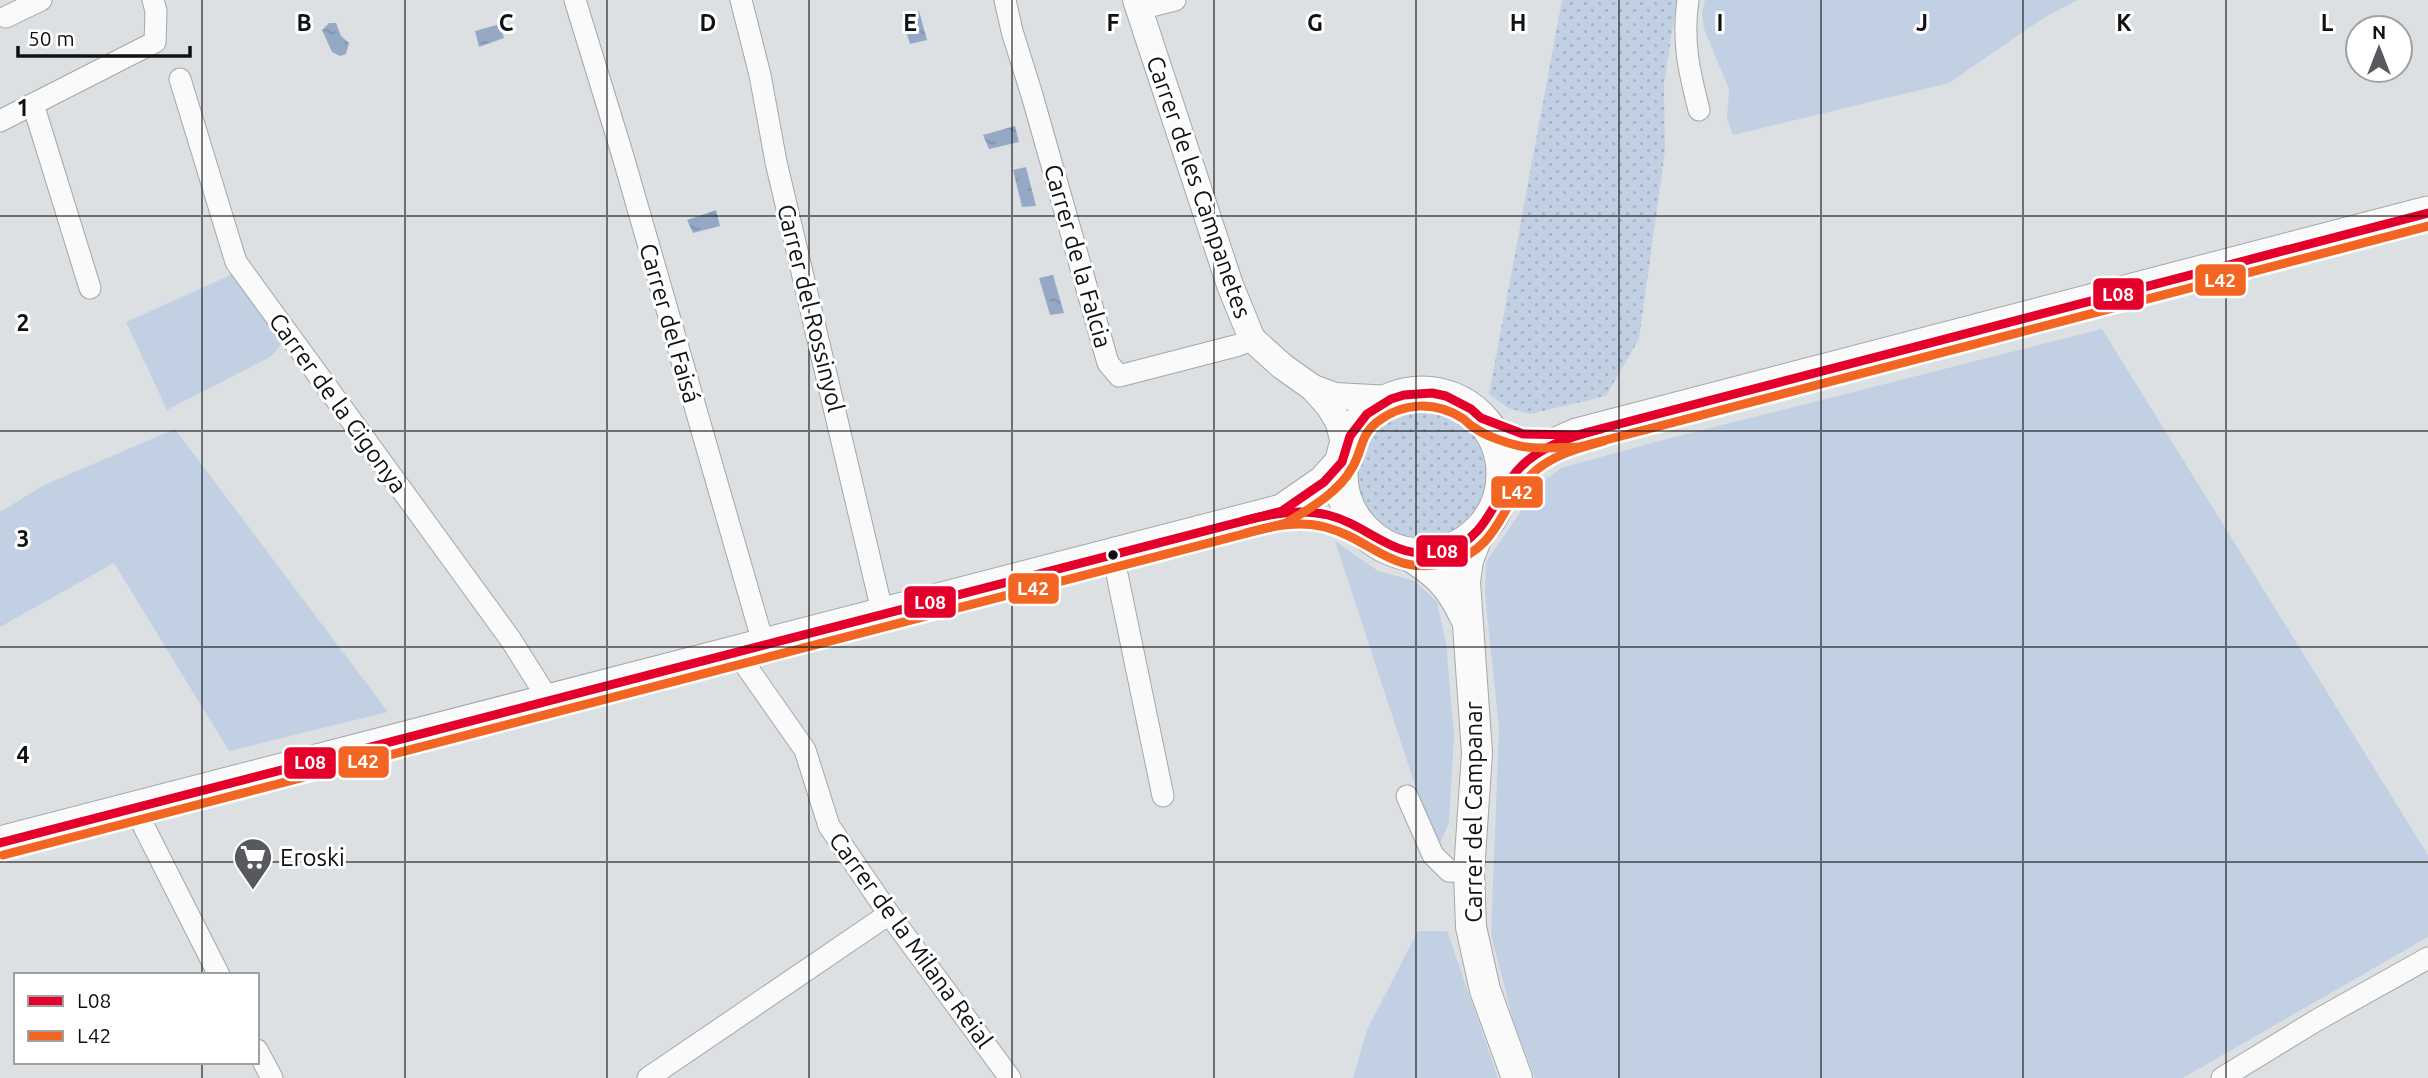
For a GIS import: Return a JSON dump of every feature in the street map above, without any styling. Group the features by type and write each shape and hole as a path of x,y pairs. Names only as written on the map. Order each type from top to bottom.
{"main road":[{"path":"1343,455 1341,480 1345,498 1363,529 1375,540 1405,553 1428,554 1450,549 1479,532 1517,471 1545,449 1577,435 2428,213"},
{"path":"0,843 1282,511 1324,482 1343,455 1358,424 1367,414 1391,399 1411,394 1432,393 1459,401 1481,418 1491,431 1502,460 1501,493"},
{"path":"1481,418 1523,434 1577,435"},
{"path":"1282,511 1329,516 1363,529"},
{"name":"Carrer del Campanar","path":"1479,532 1465,571 1476,752 1469,872 1471,927 1485,990 1517,1078"},
{"name":"Carrer del Campanar","path":"1405,553 1434,571 1457,600 1468,623"}],"street":[{"path":"6,18 41,0"},
{"path":"0,121 155,42 156,11 153,0"},
{"name":"Carrer del Faisá","path":"575,0 622,153 751,650"},
{"name":"Carrer del Rossinyol","path":"741,0 760,75 776,162 883,615"},
{"name":"Carrer de la Falcia","path":"1005,0 1108,363 1119,376 1239,345 1252,339"},
{"path":"1138,4 1175,0"},
{"path":"1688,0 1685,48 1699,110"},
{"name":"Carrer de les Campanetes","path":"1138,4 1230,285 1252,339 1282,366 1313,388 1329,406 1339,423 1343,455"},
{"name":"Carrer de la Cigonya","path":"180,79 236,262 512,640 550,702"},
{"path":"33,104 90,288"},
{"name":"Carrer de les Campanetes","path":"1313,388 1343,397 1391,399"},
{"path":"1113,555 1163,796"},
{"name":"Carrer de la Milana Reial","path":"751,650 806,750 829,826 889,914 1010,1078"},
{"path":"1407,796 1433,855 1449,871 1469,872"},
{"path":"135,809 218,973"},
{"path":"648,1078 889,914"},
{"path":"2222,1078 2317,1020 2428,958"},
{"path":"259,1054 272,1078"}],"shaded area":[{"path":"1562,0 1677,0 1664,84 1665,151 1639,339 1606,396 1530,414 1508,408 1489,394"},
{"path":"1705,0 2077,0 2042,19 1949,83 1733,135 1727,118 1729,89 1704,29 1702,12"},
{"path":"233,274 283,341 272,356 167,410 126,322"},
{"path":"2102,329 2428,855 2428,937 2183,1078 1535,1078 1513,1020 1491,934 1499,729 1485,594 1486,562 1534,489 1561,468"},
{"path":"1420,408 1445,413 1467,427 1481,449 1486,474 1481,499 1467,521 1445,535 1420,540 1395,535 1373,521 1359,499 1354,474 1359,449 1373,427 1395,413"},
{"path":"175,429 388,712 229,751 114,563 0,627 0,512 44,485"},
{"path":"1335,541 1378,571 1415,581 1437,602 1446,642 1454,735 1449,823 1438,847 1415,785"},
{"path":"1418,931 1447,931 1498,1078 1353,1078 1367,1030"}],"water":[{"path":"919,11 927,40 910,44 901,15"},
{"path":"329,23 336,23 341,36 349,43 346,54 340,56 332,52 322,30"},
{"path":"500,24 504,38 479,47 475,31"},
{"path":"1015,126 1019,142 989,149 983,135"},
{"path":"1026,167 1036,206 1022,207 1013,170"},
{"path":"716,210 720,226 693,233 687,220"},
{"path":"1053,275 1064,313 1050,315 1039,278"}],"transit line":[{"name":"L08","path":"0,843 1282,511 1324,482 1342,462 1350,436 1367,414 1391,399 1404,395 1432,393 1446,396 1471,409 1481,418 1523,434 1577,435 2428,213"},
{"name":"L42","path":"3,855 1286,523 1339,485 1352,468 1371,427 1387,415 1408,407 1430,407 1452,412 1485,434 1520,446 1579,447 2428,226"},
{"name":"L08","path":"1243,521 1285,513 1317,513 1344,520 1385,542 1413,552 1447,550 1460,545 1480,528 1524,463 1566,440 1601,429"},
{"name":"L42","path":"1246,533 1286,525 1315,525 1342,533 1398,561 1430,566 1450,562 1479,547 1498,524 1521,486 1540,467 1566,453 1604,441"}],"place":[{"name":"Eroski","path":"253,891"}]}
